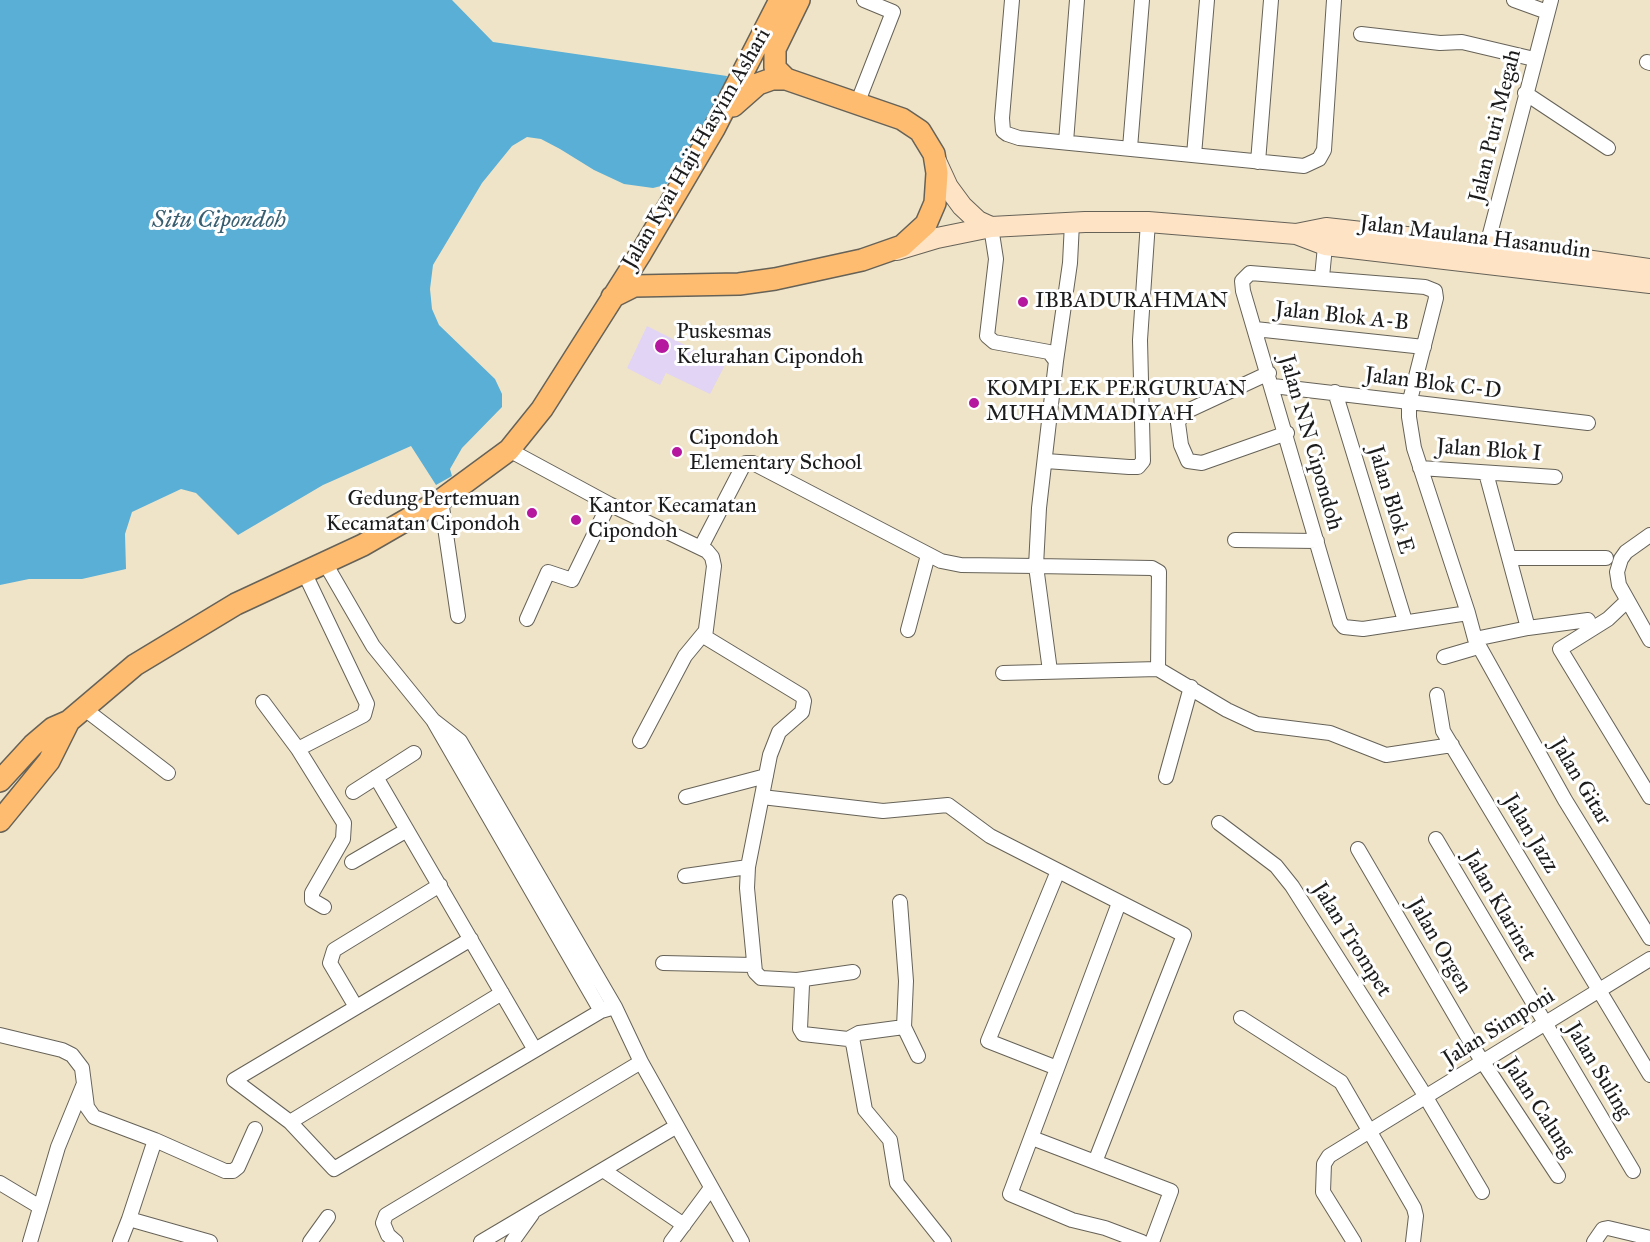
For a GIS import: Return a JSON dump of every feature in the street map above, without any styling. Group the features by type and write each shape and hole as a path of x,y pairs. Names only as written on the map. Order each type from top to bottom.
{"main road":[{"name":"Jalan Kyai Haji Hasyim Ashari","path":"0,781 33,745 135,665 236,604 363,545 441,500 509,450 542,409 641,253 714,129 780,0"},
{"name":"Jalan Kyai Haji Hasyim Ashari","path":"612,297 628,287 703,286 758,282 889,253 909,242 929,218 938,189 935,159 929,143 914,126 786,79 775,68 774,53 799,0"},
{"path":"714,129 735,103 758,84 772,79 786,79"},
{"path":"641,253 639,272 650,286"},
{"name":"Jalan Kyai Haji Hasyim Ashari","path":"0,821 49,761 75,714"}],"street":[{"path":"857,104 893,12 864,0"},
{"path":"1012,0 1002,118 1004,131 1019,138 1304,166 1319,159 1324,150 1334,0"},
{"path":"1066,142 1077,0"},
{"path":"1130,148 1142,0"},
{"path":"1194,155 1207,0"},
{"path":"1258,162 1271,0"},
{"path":"1514,0 1549,6"},
{"name":"Jalan Puri Megah","path":"1486,249 1549,6"},
{"path":"1361,34 1440,43 1462,42 1534,58"},
{"path":"1525,93 1608,148"},
{"path":"935,159 948,187 962,206 978,220 991,227 996,259 987,336 994,342 1049,352 1056,362"},
{"path":"1050,671 1036,566 1056,362 1070,263 1072,223"},
{"name":"Jalan Maulana Hasanudin","path":"889,253 920,243 991,227 1072,223 1147,226 1296,234 1486,249 1580,267 1650,284"},
{"path":"1046,461 1138,467 1143,461 1140,340 1147,226"},
{"path":"1322,277 1325,237"},
{"name":"Jalan Maulana Hasanudin","path":"1580,267 1650,268"},
{"name":"Jalan NN Cipondoh","path":"1322,277 1259,273 1245,276 1242,281 1243,291 1287,432 1340,622 1344,627 1363,629 1404,621"},
{"name":"Jalan Gitar","path":"1322,277 1434,289 1436,298 1409,404 1411,433 1476,643 1565,800 1650,938"},
{"name":"Jalan Blok A-B","path":"1255,329 1424,347"},
{"path":"1271,380 1183,413 1178,423 1181,445 1188,461 1202,464 1287,432"},
{"name":"Jalan Blok C-D","path":"1271,380 1409,404 1588,423"},
{"name":"Jalan Blok E","path":"1335,392 1404,621"},
{"path":"509,450 609,504 701,547 710,554 714,566 704,633 706,639 801,696 804,701 802,712 777,735 766,776 748,867 747,888 753,965 757,975 761,978 797,980 853,972"},
{"path":"701,547 743,466 749,462 928,555 961,565 1152,568 1159,572 1158,669"},
{"name":"Jalan Blok I","path":"1420,468 1555,477"},
{"path":"1486,473 1528,628"},
{"path":"441,500 458,616"},
{"path":"527,619 548,572 572,580 609,504"},
{"path":"1650,535 1621,559 1617,572 1619,585 1650,640"},
{"path":"1235,540 1317,541"},
{"path":"908,630 928,555"},
{"path":"1509,558 1606,558"},
{"path":"325,562 373,646 433,720 601,1011"},
{"path":"298,749 364,715 368,704 304,572"},
{"path":"1627,601 1608,619 1560,649 1650,797"},
{"path":"1404,621 1468,612"},
{"path":"1444,657 1476,643 1528,628 1588,620"},
{"path":"640,741 685,656 704,633"},
{"path":"1003,673 1158,669 1227,710 1257,724 1330,733 1386,755 1452,745"},
{"path":"1166,777 1191,687"},
{"name":"Jalan Jazz","path":"1437,695 1441,726 1650,1075"},
{"path":"263,702 298,749 344,824 343,840 312,893 312,900 324,907"},
{"path":"75,714 168,773"},
{"path":"433,720 460,741 615,1007 641,1062 742,1242"},
{"path":"353,792 414,753"},
{"path":"686,797 766,776"},
{"path":"376,777 535,1050"},
{"path":"762,797 883,811 948,805 990,836 1184,935 1095,1162"},
{"name":"Jalan Trompet","path":"1219,824 1276,866 1292,886 1426,1097 1482,1192"},
{"path":"352,862 407,830"},
{"name":"Jalan Klarinet","path":"1436,839 1545,1024"},
{"name":"Jalan Orgen","path":"1358,849 1484,1062"},
{"path":"685,876 748,867"},
{"path":"1058,871 988,1041 1058,1068"},
{"path":"356,1007 330,963 334,950 440,885"},
{"path":"900,902 906,981 904,1027 918,1056"},
{"path":"1119,903 1010,1194 1072,1220 1105,1228 1142,1242"},
{"path":"471,939 234,1080 290,1122 334,1168 601,1011 615,1007"},
{"name":"Jalan Simponi","path":"1354,1242 1323,1192 1322,1173 1329,1156 1600,991 1650,958"},
{"path":"663,963 753,965"},
{"path":"797,980 802,988 801,1033 805,1035 848,1039 859,1033 904,1027"},
{"path":"290,1122 502,993"},
{"path":"1241,1018 1341,1082 1414,1208 1416,1216 1413,1242"},
{"name":"Jalan Suling","path":"1545,1024 1633,1171"},
{"path":"0,1035 62,1050 72,1055 82,1068 87,1107 93,1117 155,1140 225,1171 233,1171 238,1167 255,1129"},
{"path":"848,1039 852,1043 865,1110 890,1140 897,1183 944,1242"},
{"path":"396,1242 388,1235 383,1223 386,1215 641,1062"},
{"name":"Jalan Calung","path":"1484,1062 1558,1176"},
{"path":"30,1242 58,1147 83,1086"},
{"path":"481,1242 677,1126"},
{"path":"1032,1138 1171,1191 1152,1242"},
{"path":"120,1242 155,1140"},
{"path":"603,1170 684,1225"},
{"path":"0,1183 40,1207"},
{"path":"671,1242 711,1188"},
{"path":"512,1242 534,1211"},
{"path":"310,1242 328,1217"},
{"path":"129,1219 210,1242"},
{"path":"1594,1242 1603,1229 1608,1228 1650,1238"}],"shaded area":[{"name":"Puskesmas Kelurahan Cipondoh","path":"647,326 725,365 710,394 666,373 660,385 627,368"}],"water":[{"name":"Situ Cipondoh","path":"0,0 452,0 493,42 727,76 723,93 674,179 665,185 653,188 624,184 594,170 541,139 527,137 512,146 482,183 433,265 430,289 432,309 439,325 495,379 502,394 502,407 462,448 450,469 452,476 436,485 411,446 323,485 238,535 196,493 181,489 132,512 125,534 126,569 82,579 29,579 0,585"}],"place":[{"name":"IBBADURAHMAN","path":"1023,302"},
{"name":"Puskesmas Kelurahan Cipondoh","path":"662,346"},
{"name":"KOMPLEK PERGURUAN MUHAMMADIYAH","path":"974,403"},
{"name":"Cipondoh Elementary School","path":"677,452"},
{"name":"Gedung Pertemuan Kecamatan Cipondoh","path":"532,513"},
{"name":"Kantor Kecamatan Cipondoh","path":"576,520"}]}
